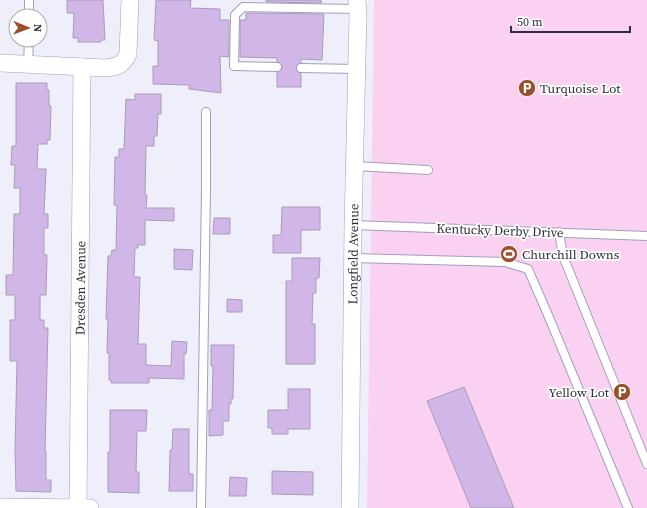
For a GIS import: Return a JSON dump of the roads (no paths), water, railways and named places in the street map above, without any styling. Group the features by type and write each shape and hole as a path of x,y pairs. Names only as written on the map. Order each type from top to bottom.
{"street":[{"path":"0,63 116,67 125,60 128,54 130,0"},
{"name":"Longfield Avenue","path":"350,508 357,5"},
{"name":"Dresden Avenue","path":"78,508 82,67"},
{"path":"0,507 90,508"}],"lane":[{"path":"277,67 234,66 235,15 243,7 357,5"},
{"path":"28,48 28,64"},
{"path":"301,68 357,69"},
{"path":"202,508 206,112"},
{"path":"355,166 428,170"},
{"name":"Kentucky Derby Drive","path":"353,225 647,236"},
{"path":"559,232 563,256 647,464"},
{"path":"353,258 505,262 528,269 628,508"}],"place":[{"name":"Turquoise Lot","path":"527,88"},
{"name":"Churchill Downs","path":"509,254"},
{"name":"Yellow Lot","path":"622,392"}]}
